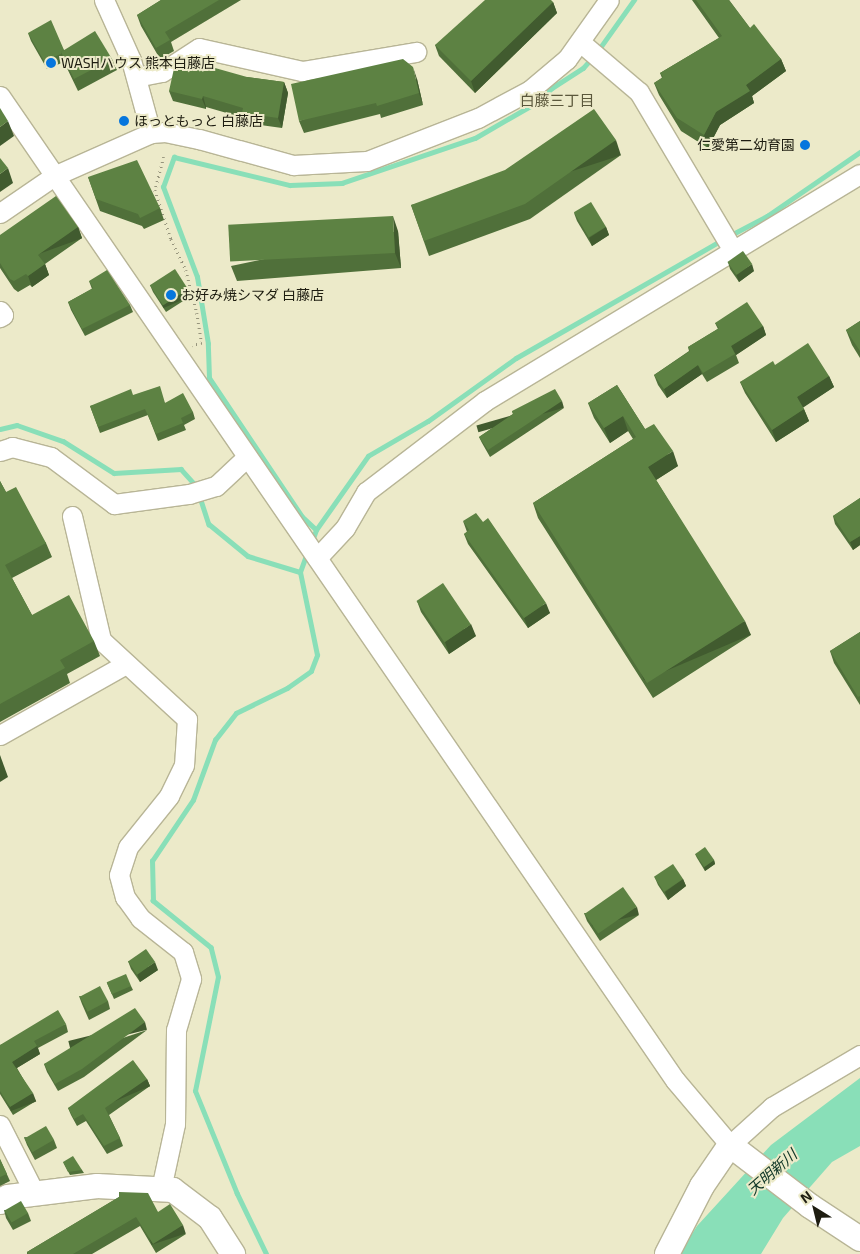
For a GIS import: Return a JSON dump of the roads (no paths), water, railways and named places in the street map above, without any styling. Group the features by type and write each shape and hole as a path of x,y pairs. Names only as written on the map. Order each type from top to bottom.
{"main road":[{"path":"667,1254 702,1186 738,1151 810,1206 860,1239"},
{"path":"0,1202 8,1197 96,1186 173,1190 210,1218 233,1254"}],"street":[{"path":"104,0 136,77 151,133"},
{"path":"0,213 54,176 151,133 165,132 200,139 293,165 367,161 478,118 530,90 567,60 609,0"},
{"path":"580,42 639,92 733,250"},
{"path":"136,77 162,72 199,48 302,71 416,52"},
{"path":"0,96 675,1080 738,1151 772,1107 860,1055"},
{"path":"317,558 345,528 366,492 485,401 860,174"},
{"path":"0,311 3,315 0,317"},
{"path":"0,452 12,447 51,457 114,504 189,494 216,486 248,457"},
{"path":"72,516 100,640 187,719 184,765 169,796 128,847 119,875 125,898 140,918 182,952 191,979 176,1030 176,1124 161,1189"},
{"path":"0,735 126,664"},
{"path":"0,1126 35,1194"}],"water":[{"name":"天明新川","path":"860,1078 860,1146 832,1162 783,1218 761,1254 679,1254 697,1226 771,1145"}],"waterway":[{"path":"597,52 634,0"},
{"path":"316,530 302,517 209,378 208,344 197,277 163,187 174,157 290,185 342,183 475,138 534,104 552,88 583,68 592,58"},
{"path":"729,236 767,216 860,152"},
{"path":"312,541 316,530 368,456 428,421 516,358 722,240"},
{"path":"0,429 17,425 63,441 114,473 181,469 197,487"},
{"path":"199,494 209,524 248,556 300,572"},
{"path":"266,1254 237,1194 195,1091 218,977 211,948 153,901 152,861 193,800 215,740 236,713 287,688 311,671 317,655 300,572 307,553"}],"place":[{"name":"WASHハウス 熊本白藤店","path":"51,63"},
{"name":"ほっともっと 白藤店","path":"124,121"},
{"name":"仁愛第二幼育園","path":"805,145"},
{"name":"お好み焼シマダ 白藤店","path":"171,295"}],"district":[{"name":"白藤三丁目","path":"557,101"}]}
